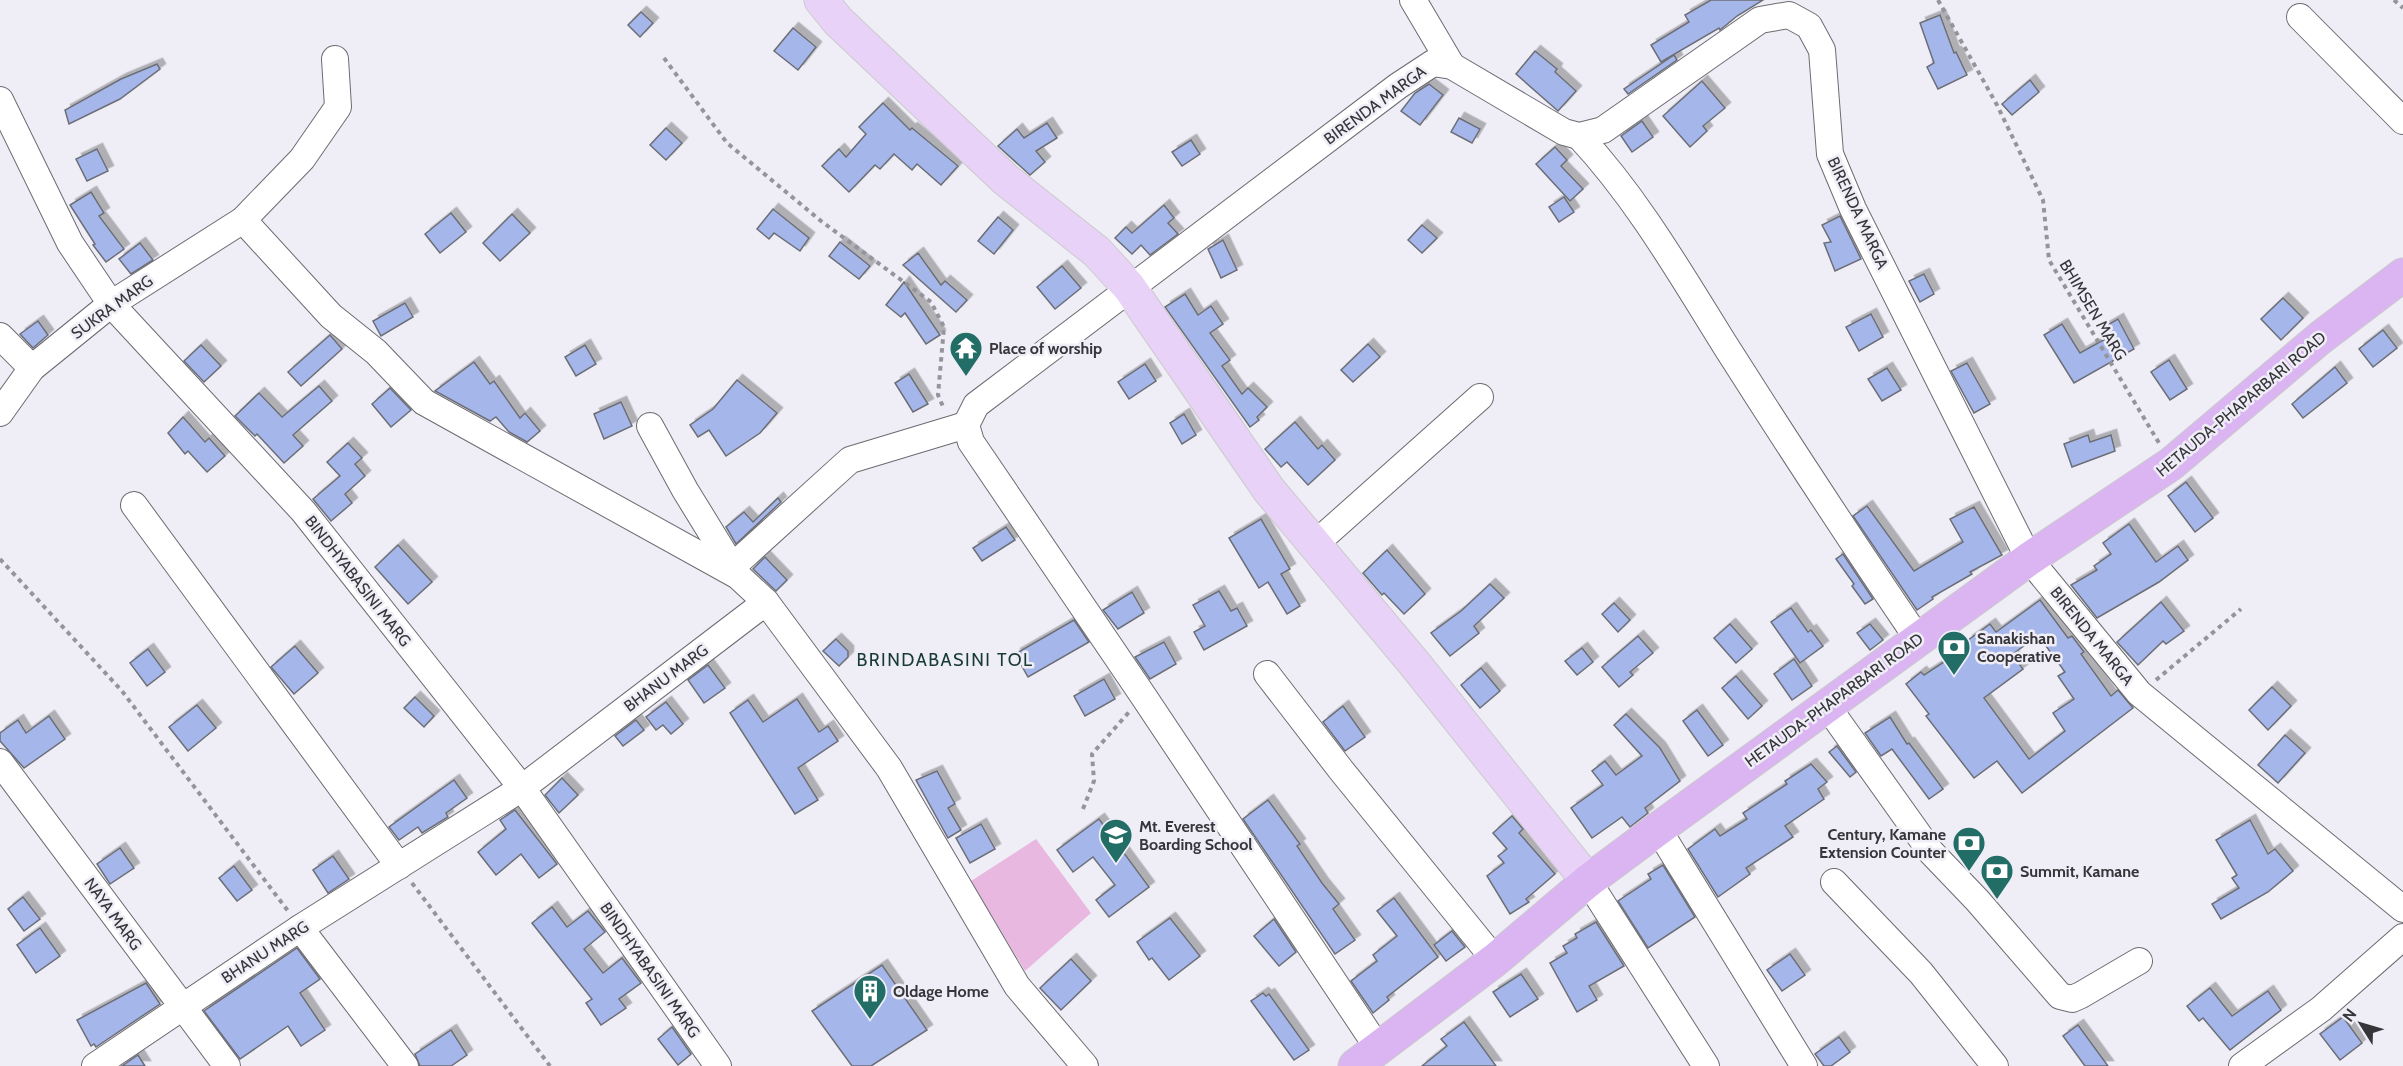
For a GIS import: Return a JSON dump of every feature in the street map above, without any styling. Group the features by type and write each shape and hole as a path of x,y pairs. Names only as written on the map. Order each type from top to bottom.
{"highway":[{"name":"HETAUDA-PHAPARBARI ROAD","path":"1366,1057 1495,960 1588,881 1658,829 2029,559 2171,464 2320,338 2403,275"}],"main road":[{"path":"821,0 838,21 997,171 1097,252 1129,287 1269,490 1414,663 1588,881"}],"street":[{"path":"1413,0 1452,66 1564,132 1579,136 1604,163 1650,227 1837,520 1918,639"},
{"name":"BIRENDA MARGA","path":"1579,136 1603,130 1760,20 1789,15 1809,26 1822,50 1830,154 1853,208 2029,559 2139,693 2403,909"},
{"path":"2301,17 2403,120"},
{"name":"SUKRA MARG","path":"0,413 32,368 111,303 243,220 302,159 338,106 335,59"},
{"name":"BIRENDA MARGA","path":"966,425 976,405 1129,287 1398,86 1433,63 1452,66"},
{"name":"BINDHYABASINI MARG","path":"0,100 70,243 111,303 303,511 522,788 718,1066"},
{"path":"243,220 331,316 376,352 424,402 735,572"},
{"path":"0,336 32,368"},
{"path":"1315,544 1480,397"},
{"path":"735,572 850,459 966,425 971,442 1144,697 1366,1057"},
{"path":"650,426 685,490 735,572 766,602 889,768 1017,986 1085,1066"},
{"path":"134,505 399,866"},
{"name":"BHANU MARG","path":"95,1066 300,928 522,788 766,602"},
{"path":"1267,674 1341,770 1495,960"},
{"path":"1827,705 1931,852 1977,900 2060,996 2072,999 2139,961"},
{"name":"NAYA MARG","path":"0,762 227,1066"},
{"path":"1658,829 1804,1066"},
{"path":"1588,881 1706,1066"},
{"path":"1834,882 1921,973 1995,1066"},
{"path":"300,928 405,1066"},
{"path":"2242,1066 2321,1009 2403,937"}],"path":[{"name":"BHIMSEN MARG","path":"1938,0 1997,105 2043,200 2049,260 2171,464"},
{"path":"2394,0 2403,8"},
{"path":"664,58 727,143 821,221 931,302 944,327 938,395 945,411 966,425"},
{"path":"0,559 122,691 300,928"},
{"path":"2139,693 2241,609"},
{"path":"1083,809 1094,781 1092,754 1144,697"},
{"path":"399,866 550,1066"}],"shaded area":[{"path":"1036,839 1091,913 1025,971 971,881"}],"building":[{"path":"1711,0 1763,0 1720,30 1719,28 1661,62 1651,45 1689,22 1685,15"},
{"path":"641,12 653,23 640,37 628,25"},
{"path":"1940,15 1954,53 1956,52 1967,75 1938,89 1927,67 1934,63 1920,23"},
{"path":"793,28 816,47 798,70 774,51"},
{"path":"1535,51 1557,69 1555,72 1576,91 1558,111 1516,74"},
{"path":"1674,55 1677,60 1628,94 1624,89"},
{"path":"157,64 160,69 120,99 69,124 65,110 121,79"},
{"path":"2030,80 2039,92 2012,115 2002,104"},
{"path":"1702,81 1725,108 1703,126 1707,131 1690,147 1663,116"},
{"path":"1429,84 1443,95 1420,125 1401,111 1415,93"},
{"path":"883,103 910,130 912,128 958,166 941,185 917,164 912,170 894,154 880,169 875,165 849,192 822,166 839,149 846,157 866,134 859,127"},
{"path":"1459,118 1480,129 1472,143 1451,132"},
{"path":"1642,121 1653,137 1632,152 1621,136"},
{"path":"1047,123 1057,138 1036,151 1045,162 1030,175 998,146 1017,129 1024,138"},
{"path":"666,128 682,143 666,160 650,145"},
{"path":"1191,140 1200,154 1182,166 1172,152"},
{"path":"1555,147 1567,160 1561,166 1583,189 1570,201 1536,164"},
{"path":"97,149 108,171 87,181 76,159"},
{"path":"91,192 104,213 99,216 124,249 106,262 93,245 95,244 70,205"},
{"path":"1564,197 1574,212 1559,222 1549,207"},
{"path":"1164,205 1174,218 1168,223 1178,234 1150,255 1141,245 1132,254 1115,238 1126,227 1132,233"},
{"path":"773,209 809,238 800,251 774,233 769,239 757,229"},
{"path":"451,213 466,232 440,253 425,234"},
{"path":"512,214 530,233 500,261 483,243"},
{"path":"1840,216 1861,259 1835,271 1824,243 1831,242 1822,225"},
{"path":"998,217 1013,230 994,254 978,241"},
{"path":"1422,225 1437,238 1422,253 1408,240"},
{"path":"1223,240 1237,270 1221,278 1208,249"},
{"path":"840,242 870,266 859,279 829,256"},
{"path":"140,243 153,260 131,274 119,259"},
{"path":"918,253 941,285 945,281 967,300 956,312 903,265"},
{"path":"1062,266 1081,288 1055,309 1037,287"},
{"path":"1924,274 1934,294 1920,302 1909,281"},
{"path":"904,282 940,335 926,344 905,313 901,317 886,305"},
{"path":"1185,294 1198,315 1211,306 1223,324 1210,333 1230,360 1222,366 1242,394 1248,388 1267,407 1257,417 1259,420 1250,427 1165,307"},
{"path":"2283,298 2303,318 2281,340 2261,319"},
{"path":"405,303 413,317 381,336 373,321"},
{"path":"1871,314 1883,337 1859,351 1846,327"},
{"path":"2118,319 2134,349 2074,383 2044,335 2062,324 2080,353 2109,337 2104,327"},
{"path":"38,321 48,335 33,348 20,334"},
{"path":"2383,330 2397,348 2373,367 2359,349"},
{"path":"330,335 342,349 301,386 288,372"},
{"path":"1368,344 1380,357 1353,382 1341,370"},
{"path":"201,345 221,366 204,382 184,361"},
{"path":"585,345 596,364 576,376 565,357"},
{"path":"2169,360 2187,389 2170,400 2151,372"},
{"path":"474,362 490,384 494,381 520,418 525,413 540,431 527,442 509,432 496,417 490,421 435,391"},
{"path":"1967,363 1990,404 1974,413 1951,371"},
{"path":"1145,364 1156,381 1129,399 1118,382"},
{"path":"2335,367 2347,383 2303,418 2292,404"},
{"path":"1887,368 1901,390 1882,401 1868,379"},
{"path":"909,374 928,404 913,412 895,383"},
{"path":"737,380 777,413 760,433 726,456 709,430 698,437 690,425 713,409"},
{"path":"319,386 332,401 293,435 303,446 284,463 257,434 255,436 235,416 259,393 282,417"},
{"path":"390,388 411,410 391,427 372,404"},
{"path":"621,402 632,426 604,439 594,414"},
{"path":"1184,414 1196,435 1182,444 1170,423"},
{"path":"183,417 205,442 209,438 225,456 207,472 188,451 185,454 168,433"},
{"path":"1295,422 1318,449 1322,445 1335,460 1308,485 1287,462 1281,467 1265,449"},
{"path":"2088,435 2090,442 2111,435 2115,451 2072,467 2064,444"},
{"path":"348,443 362,458 355,464 365,476 345,494 352,503 331,521 313,499 340,476 327,462"},
{"path":"2186,482 2213,518 2195,532 2168,496"},
{"path":"778,498 781,502 736,544 726,527 744,512 753,522"},
{"path":"1867,506 1914,571 1963,542 1950,519 1974,507 2002,555 1970,572 1972,574 1932,597 1933,599 1917,610 1853,516"},
{"path":"1261,519 1290,569 1281,574 1300,606 1287,614 1268,582 1259,588 1229,538"},
{"path":"2129,524 2156,562 2178,546 2188,560 2159,582 2097,618 2071,585 2097,570 2094,566 2111,554 2103,543"},
{"path":"1006,527 1015,540 982,561 973,548"},
{"path":"398,545 432,582 408,604 375,567"},
{"path":"1387,550 1425,594 1404,614 1384,593 1382,595 1363,573"},
{"path":"1843,554 1873,599 1865,604 1836,559"},
{"path":"765,557 787,580 776,591 753,569"},
{"path":"1490,584 1504,598 1474,626 1479,633 1450,656 1431,633 1461,611"},
{"path":"1219,591 1231,611 1237,608 1247,626 1204,650 1194,632 1205,626 1193,605"},
{"path":"1132,592 1144,613 1118,629 1103,610"},
{"path":"2040,600 2068,638 2072,636 2084,652 2081,654 2111,696 2118,690 2133,708 2022,793 1997,761 1974,778 1926,716 1929,714 1906,684 1921,672 1924,675 1970,645 1967,641 1990,624 1996,632","holes":["2038,635 2065,672 2058,676 2074,699 2053,713 2065,731 2029,759 1984,698 2023,669 2012,655"]},
{"path":"2161,602 2184,631 2166,644 2163,641 2138,665 2117,642"},
{"path":"1614,603 1630,620 1618,632 1602,614"},
{"path":"1791,608 1808,632 1811,630 1823,646 1800,663 1771,622"},
{"path":"1074,620 1089,642 1028,677 1015,654"},
{"path":"1730,624 1752,649 1736,663 1714,638"},
{"path":"1870,624 1883,640 1870,650 1857,633"},
{"path":"1638,636 1653,653 1630,672 1633,675 1619,687 1602,667"},
{"path":"836,639 848,651 848,657 839,666 823,651"},
{"path":"1164,642 1176,664 1150,679 1135,657"},
{"path":"295,646 318,673 294,694 271,667"},
{"path":"1582,648 1593,662 1577,675 1565,661"},
{"path":"148,649 165,672 147,686 130,663"},
{"path":"1794,659 1812,686 1792,700 1774,674"},
{"path":"708,665 725,688 704,703 688,680"},
{"path":"1481,668 1500,691 1480,708 1461,685"},
{"path":"1736,676 1762,706 1748,719 1722,688"},
{"path":"1104,679 1115,699 1085,716 1074,696"},
{"path":"2272,687 2291,706 2268,730 2249,710"},
{"path":"415,697 434,716 424,727 404,708"},
{"path":"797,699 819,732 828,726 838,741 798,768 818,800 795,814 730,713 748,700 763,722"},
{"path":"666,702 683,724 671,734 663,725 656,730 646,717"},
{"path":"197,705 216,728 188,751 169,727"},
{"path":"1343,706 1365,737 1345,751 1323,722"},
{"path":"1697,710 1723,745 1708,756 1683,721"},
{"path":"1626,714 1660,748 1680,781 1645,808 1648,813 1630,827 1622,817 1592,838 1571,808 1603,785 1592,771 1605,761 1616,775 1642,756 1614,725"},
{"path":"49,716 65,739 24,768 0,741 0,733 18,720 26,733"},
{"path":"1890,717 1907,744 1909,743 1943,789 1929,799 1892,749 1881,756 1865,733"},
{"path":"636,720 644,730 623,746 615,736"},
{"path":"2285,735 2305,753 2278,783 2258,765"},
{"path":"1837,746 1856,772 1850,777 1829,752"},
{"path":"1811,764 1827,782 1818,789 1824,799 1785,826 1793,837 1746,868 1750,874 1718,897 1688,849 1715,829 1720,836 1747,819 1743,813 1787,784 1785,781"},
{"path":"937,771 955,804 948,808 961,830 948,838 916,780"},
{"path":"562,778 578,795 559,813 545,795"},
{"path":"454,780 467,798 446,813 448,817 422,833 418,827 399,840 389,827"},
{"path":"1268,800 1300,844 1297,846 1322,883 1339,904 1333,909 1355,940 1335,954 1243,819"},
{"path":"515,810 557,864 539,878 521,854 496,875 478,852 506,829 500,820"},
{"path":"1512,816 1523,829 1519,833 1555,874 1526,899 1529,902 1510,914 1487,876 1504,863 1498,856 1507,849 1493,833"},
{"name":"Mt. Everest Boarding School","path":"1099,819 1149,887 1109,917 1096,900 1115,885 1093,857 1073,872 1057,850"},
{"path":"2250,820 2268,854 2275,849 2293,871 2268,892 2221,919 2212,904 2239,888 2232,878 2237,875 2216,840"},
{"path":"981,824 995,849 970,863 956,838"},
{"path":"120,848 134,868 110,884 97,864"},
{"path":"333,856 349,879 328,893 313,870"},
{"path":"1663,865 1695,917 1648,948 1618,901 1651,879 1648,874"},
{"path":"234,866 252,890 237,901 219,878"},
{"path":"23,897 40,919 24,931 8,909"},
{"path":"1394,898 1438,957 1387,997 1389,1000 1373,1013 1351,981 1377,961 1373,955 1397,936 1377,911"},
{"path":"552,907 567,927 588,911 605,932 584,949 603,973 622,958 641,983 619,999 626,1008 601,1025 586,1003 592,999 532,923"},
{"path":"1170,918 1200,956 1169,980 1152,958 1149,960 1137,942"},
{"path":"1274,919 1296,952 1279,966 1254,936"},
{"path":"1596,922 1624,966 1589,986 1597,1000 1577,1012 1550,963 1567,953 1563,946 1577,938 1575,934"},
{"path":"40,928 60,956 36,973 17,945"},
{"path":"1452,931 1465,947 1446,961 1434,945"},
{"path":"297,948 320,979 300,993 325,1030 301,1046 288,1026 240,1059 204,1011"},
{"path":"1790,954 1805,975 1782,991 1767,970"},
{"path":"1071,959 1091,981 1061,1010 1040,988"},
{"name":"Oldage Home","path":"882,965 927,1030 871,1066 852,1066 812,1011"},
{"path":"1521,974 1538,999 1510,1017 1493,992"},
{"path":"146,983 160,1004 96,1047 94,1044 91,1046 77,1020"},
{"path":"2210,988 2232,1016 2268,991 2281,1010 2230,1050 2203,1018 2199,1021 2187,1006"},
{"path":"1263,993 1266,996 1269,994 1309,1050 1294,1060 1251,1001"},
{"path":"2343,1017 2362,1043 2340,1060 2320,1034"},
{"path":"1464,1022 1496,1066 1422,1066 1447,1046 1441,1039"},
{"path":"2078,1025 2108,1066 2085,1066 2063,1036"},
{"path":"672,1027 691,1054 678,1065 658,1039"},
{"path":"451,1030 467,1055 451,1066 420,1066 415,1054"},
{"path":"1839,1037 1850,1052 1831,1066 1824,1066 1815,1054"},
{"path":"138,1055 145,1066 122,1066"}],"place":[{"name":"Place of worship","path":"966,377"},
{"name":"Sanakishan Cooperative","path":"1954,676"},
{"name":"Mt. Everest Boarding School","path":"1116,864"},
{"name":"Century, Kamane Extension Counter","path":"1969,872"},
{"name":"Summit, Kamane","path":"1997,900"},
{"name":"Oldage Home","path":"870,1020"}],"district":[{"name":"BRINDABASINI TOL","path":"945,660"}]}
